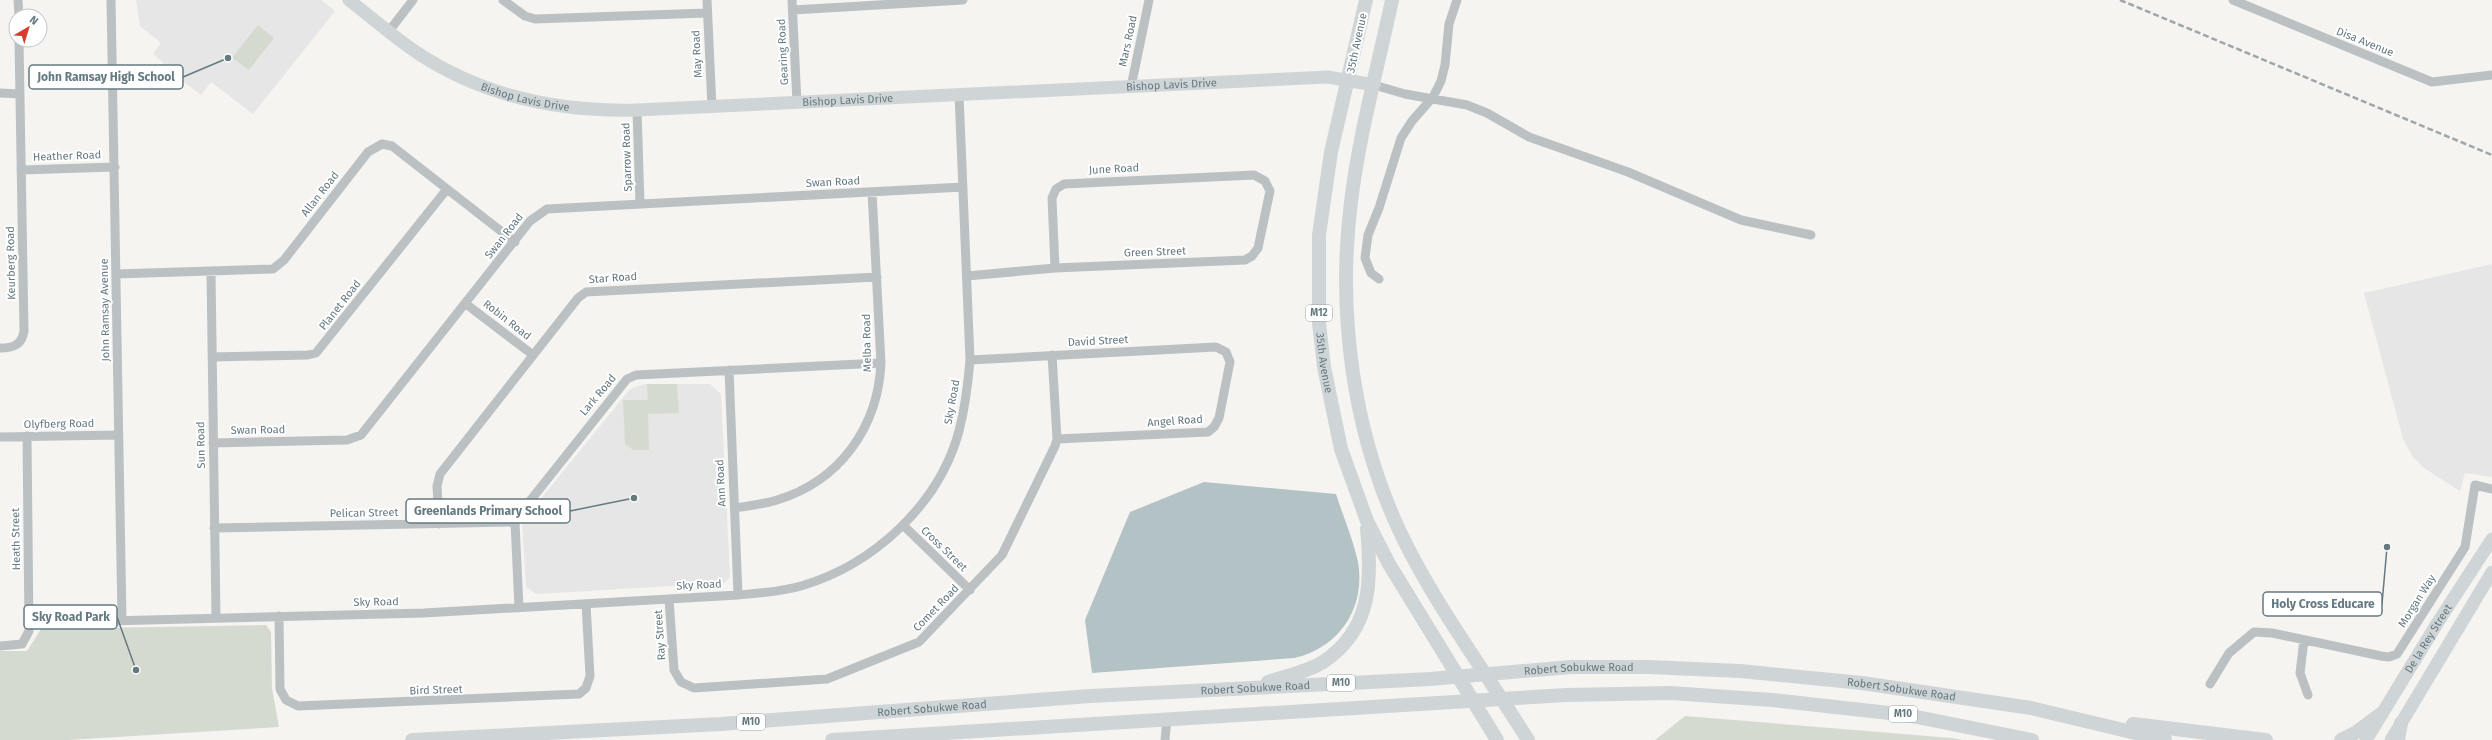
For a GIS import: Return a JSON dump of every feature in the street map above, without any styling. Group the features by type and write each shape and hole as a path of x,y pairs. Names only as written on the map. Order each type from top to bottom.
{"main road":[{"name":"35th Avenue","path":"1366,0 1324,192 1319,235 1319,323 1324,367 1340,442 1367,521 1389,564 1458,675"},
{"name":"M12","path":"1392,0 1354,179 1348,238 1347,329 1359,399 1372,457 1401,534 1442,606 1528,740"},
{"path":"1253,687 1322,662 1350,636 1364,610 1369,584 1370,560 1367,521"},
{"name":"Robert Sobukwe Road","path":"412,740 714,724 1090,696 1458,675 1570,667 1662,667 1721,669 1862,683 2000,703 2065,715 2165,740"},
{"name":"M12","path":"1458,675 1497,740"},
{"name":"M10","path":"832,740 1502,699 1603,694 1699,694 1907,715 2032,740"},
{"path":"2341,740 2355,733 2382,713"},
{"path":"2065,715 2266,740"},
{"path":"2398,740 2401,723"}],"street":[{"name":"John Ramsay Avenue","path":"111,0 122,620"},
{"name":"Bishop Lavis Drive","path":"349,0 420,54 454,74 512,96 565,107 637,110 1337,77 1374,85"},
{"path":"389,31 413,0"},
{"path":"503,0 525,16 535,19 707,13"},
{"name":"May Road","path":"707,0 712,107"},
{"name":"Gearing Road","path":"792,0 797,102"},
{"path":"793,10 878,2 963,0"},
{"name":"Mars Road","path":"1131,86 1149,0"},
{"path":"1379,279 1371,273 1365,258 1368,234 1379,208 1401,138 1412,121 1433,97 1444,74 1447,35 1458,0"},
{"name":"Disa Avenue","path":"2233,0 2432,82 2492,75"},
{"name":"Keurberg Road","path":"0,348 16,345 22,339 24,331 19,48"},
{"path":"1374,85 1405,94 1433,97 1478,109 1529,137 1628,172 1741,220 1811,235"},
{"path":"0,93 20,94"},
{"name":"Sky Road","path":"30,623 216,617 424,613 738,595 790,589 819,580 865,556 903,525 930,492 950,456 958,432 966,398 970,360 962,187 960,94"},
{"name":"Sparrow Road","path":"637,110 640,204"},
{"name":"Allan Road","path":"116,274 270,270 276,268 368,152 377,145 392,146 515,242"},
{"name":"Heather Road","path":"21,170 115,167"},
{"name":"Green Street","path":"967,276 1055,268 1245,260 1252,256 1258,248 1270,191 1265,180 1254,175"},
{"name":"June Road","path":"1055,268 1052,198 1056,189 1064,184 1254,175"},
{"name":"Swan Road","path":"213,443 340,440 357,437 366,430 534,217 547,209 962,187"},
{"name":"Planet Road","path":"212,357 308,355 316,353 446,189"},
{"name":"Melba Road","path":"735,508 763,503 792,495 819,481 844,459 863,432 870,417 878,391 881,363 872,192"},
{"name":"Sun Road","path":"211,272 216,617"},
{"name":"Star Road","path":"439,524 437,486 440,474 578,298 590,291 877,277"},
{"name":"Robin Road","path":"466,304 533,355"},
{"name":"David Street","path":"970,360 1216,347 1226,352"},
{"name":"Angel Road","path":"1057,439 1208,432 1214,427 1219,418 1230,362 1226,352"},
{"name":"Comet Road","path":"674,670 681,682 694,688 827,679 919,642 970,590 1008,547 1057,439 1052,355"},
{"name":"Lark Road","path":"515,522 522,508 627,379 636,375 881,363"},
{"name":"Ann Road","path":"729,370 738,595"},
{"name":"Olyfberg Road","path":"0,437 118,435"},
{"name":"Heath Street","path":"0,646 19,645 26,640 30,623 26,436"},
{"name":"Morgan Way","path":"2210,684 2229,653 2254,632 2272,633 2381,656 2389,657 2397,654 2465,547 2475,485 2492,489"},
{"path":"515,522 519,608"},
{"name":"Pelican Street","path":"214,528 515,522"},
{"name":"Cross Street","path":"903,525 970,590"},
{"name":"De la Rey Street","path":"2366,740 2492,538"},
{"name":"De la Rey Street","path":"2391,740 2492,572"},
{"name":"Ray Street","path":"670,599 674,670"},
{"name":"Bird Street","path":"279,616 280,689 289,703 298,706 402,703 579,694 586,688 590,676 586,604"},
{"path":"2304,640 2300,673 2308,695"},
{"path":"1164,740 1168,719"}],"shaded area":[{"path":"136,0 321,0 335,11 253,114 211,82 201,95 162,65 164,63 153,54 161,43 140,26"},
{"path":"258,25 274,38 249,70 232,58"},
{"path":"2492,264 2492,477 2465,473 2460,491 2424,468 2413,457 2403,439 2364,293"},
{"path":"644,384 710,384 721,394 730,577 724,583 536,594 526,587 522,522 630,389"},
{"path":"647,384 677,384 679,413 648,414 649,450 633,450 625,444 623,400 648,400"},
{"path":"1204,482 1336,494 1351,536 1358,562 1358,595 1346,624 1324,645 1310,653 1294,658 1092,673 1085,620 1130,512"},
{"path":"266,625 271,632 272,688 279,727 68,740 0,740 0,651 27,651 41,629"},
{"path":"1685,716 1952,738 1963,740 1655,740"}],"railway":[{"path":"2120,0 2492,155"}],"place":[{"name":"John Ramsay High School","path":"228,58"},
{"name":"Greenlands Primary School","path":"634,498"},
{"name":"Holy Cross Educare","path":"2387,547"},
{"name":"Sky Road Park","path":"136,670"}]}
